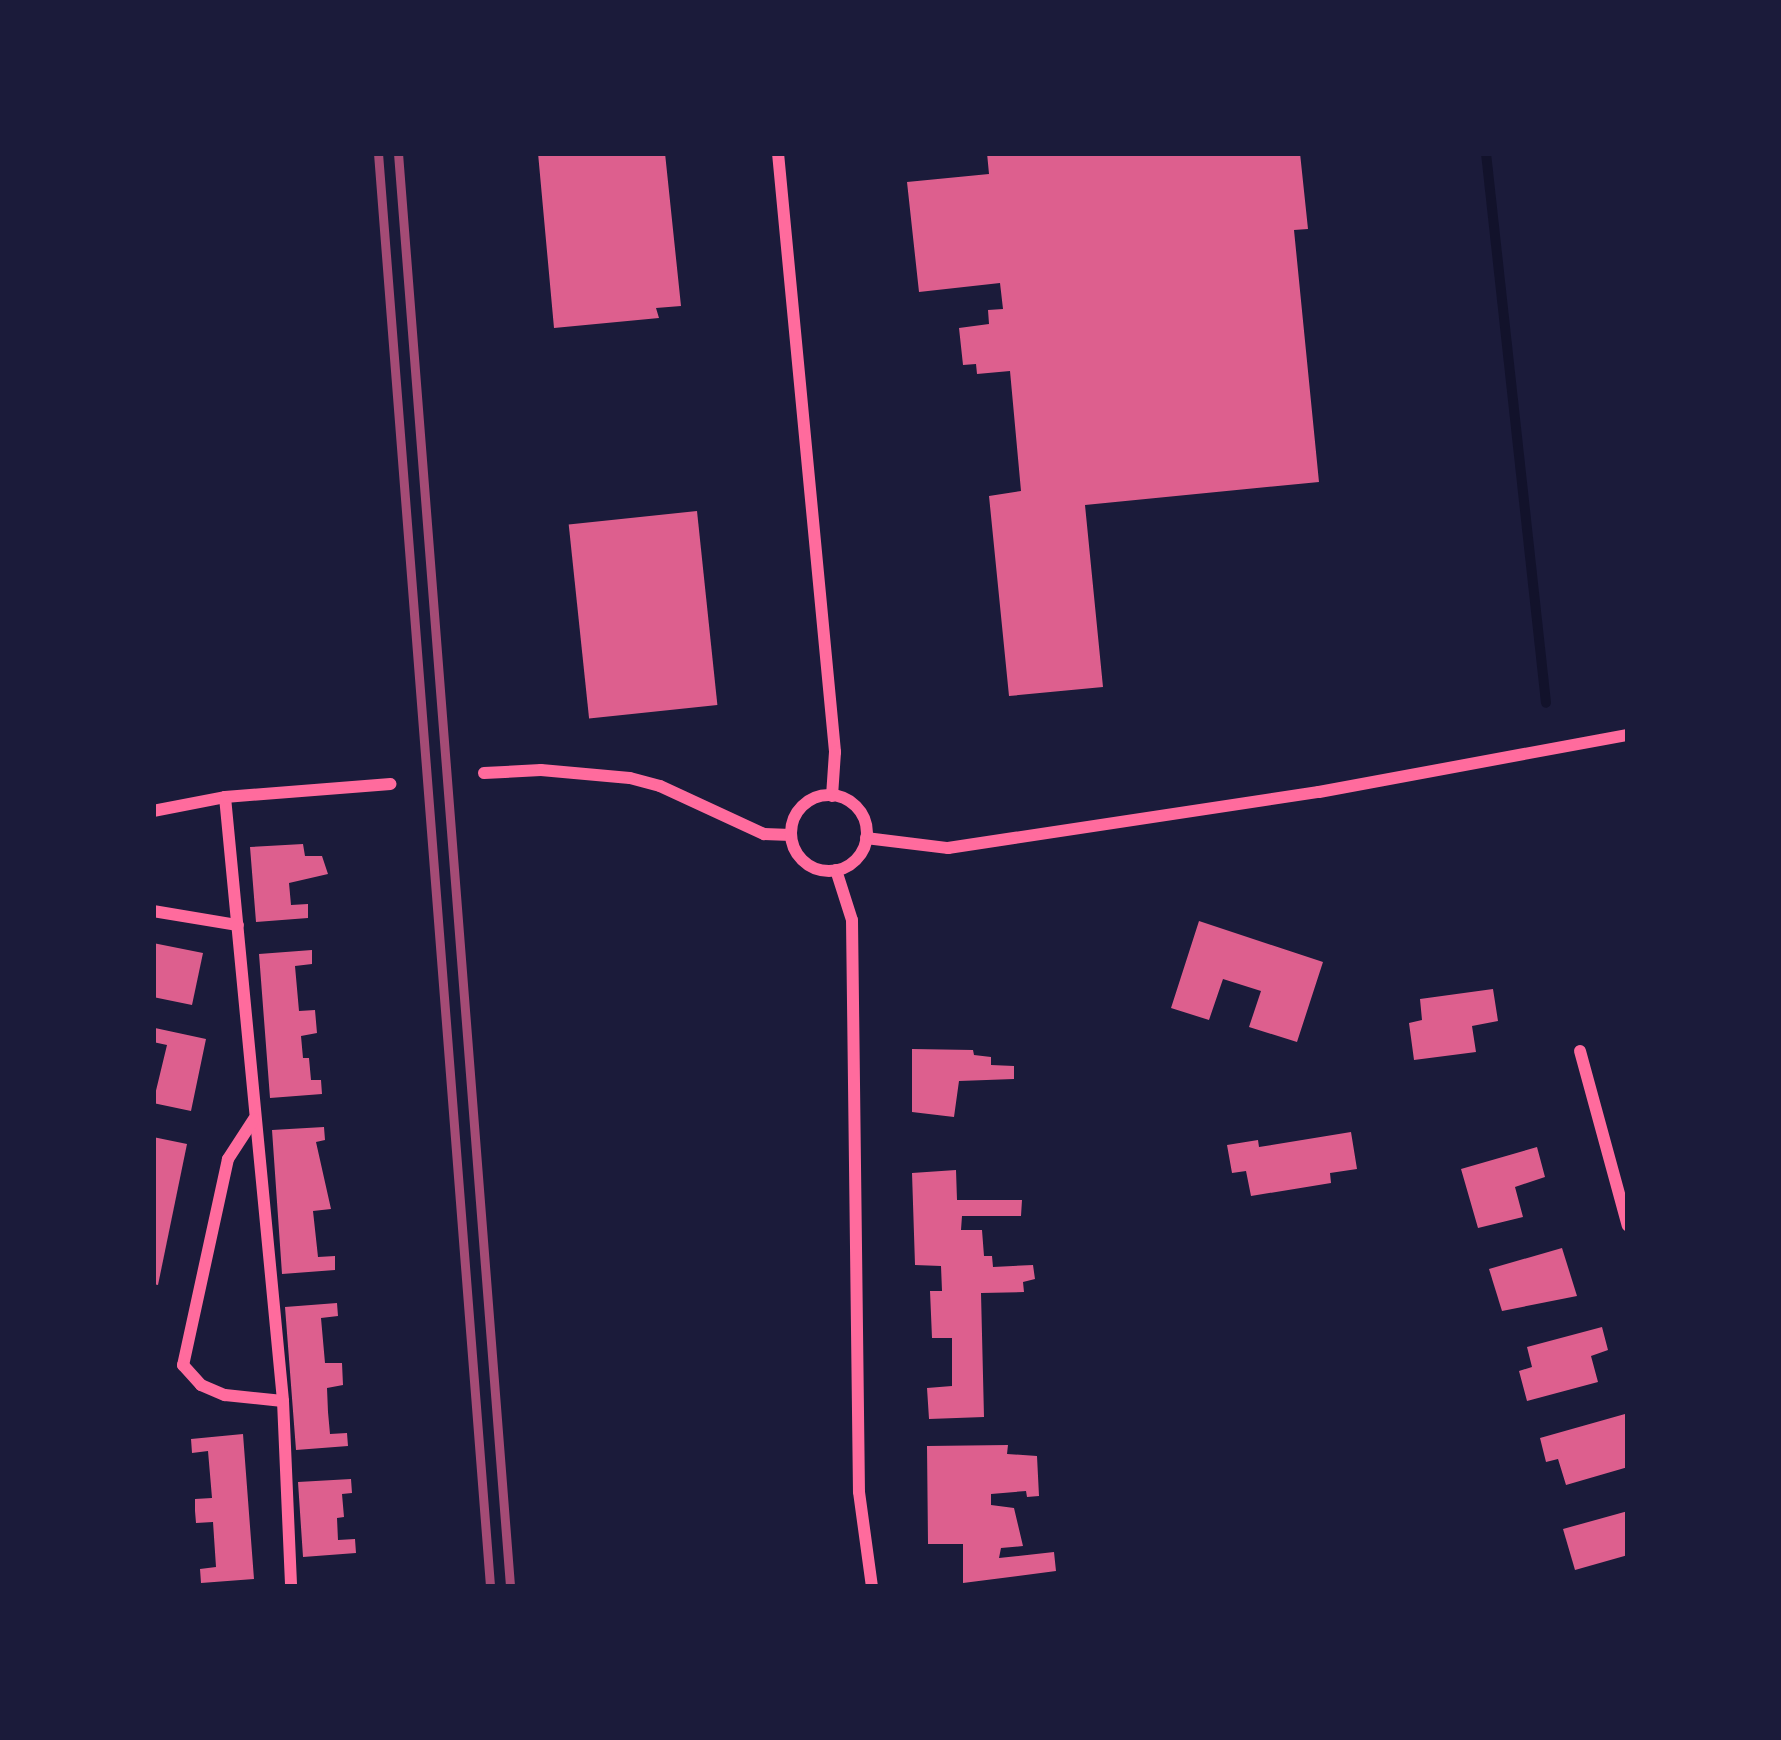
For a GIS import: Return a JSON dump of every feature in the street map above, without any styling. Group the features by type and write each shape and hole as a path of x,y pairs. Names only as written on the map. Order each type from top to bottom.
{"street":[{"path":"778,153 835,752 832,796"},
{"path":"866,838 948,848 1319,792 1628,735"},
{"path":"484,773 541,770 630,778 660,786 764,834 791,835"},
{"path":"153,811 225,797 390,784"},
{"path":"832,796 854,805 866,838 856,860 823,871 800,859 791,835 802,806 832,796"},
{"path":"225,797 283,1401 291,1587"},
{"path":"836,870 852,920 860,1492 872,1587"},
{"path":"153,911 238,925"},
{"path":"1580,1051 1628,1226"},
{"path":"254,1119 228,1159 183,1366 201,1384 225,1395 283,1401"}],"building":[{"path":"538,153 665,153 681,306 656,308 659,318 554,328"},
{"path":"987,153 1300,153 1308,229 1294,230 1319,482 1085,505 1103,687 1009,696 989,496 1021,491 1010,371 977,374 976,364 963,365 959,328 989,324 988,310 1003,309 1000,283 919,292 907,182 989,174"},
{"path":"697,511 717,705 589,718 569,524"},
{"path":"303,844 305,856 322,856 328,874 289,883 291,905 308,904 308,918 256,922 250,847"},
{"path":"1199,921 1323,962 1297,1042 1249,1027 1261,991 1223,979 1209,1020 1171,1008"},
{"path":"153,943 203,953 192,1005 153,997"},
{"path":"312,950 312,964 295,966 299,1011 315,1010 317,1033 301,1036 303,1058 309,1058 311,1080 321,1080 322,1094 270,1098 259,954"},
{"path":"1493,989 1498,1021 1472,1026 1476,1052 1414,1060 1409,1023 1422,1020 1420,999"},
{"path":"155,1028 206,1039 191,1111 153,1103 167,1045 153,1042"},
{"path":"912,1049 973,1050 974,1055 991,1057 991,1065 1014,1066 1014,1079 959,1081 954,1117 912,1112"},
{"path":"324,1127 325,1140 316,1142 331,1209 313,1211 318,1257 335,1256 335,1270 282,1274 272,1130"},
{"path":"1351,1132 1357,1169 1330,1173 1331,1183 1251,1196 1246,1171 1232,1173 1227,1145 1258,1140 1259,1147"},
{"path":"153,1137 187,1144 158,1285 153,1284"},
{"path":"1537,1147 1545,1177 1515,1187 1523,1217 1478,1228 1461,1169"},
{"path":"956,1170 957,1200 1022,1200 1021,1216 962,1216 961,1230 982,1230 984,1256 992,1256 993,1267 1033,1265 1035,1279 1023,1282 1024,1292 981,1293 984,1417 929,1419 927,1388 952,1386 952,1338 932,1338 930,1291 942,1291 941,1266 915,1265 912,1173"},
{"path":"1562,1248 1577,1296 1502,1311 1489,1269"},
{"path":"337,1303 338,1316 321,1318 325,1363 342,1363 343,1385 327,1388 328,1412 330,1434 347,1433 348,1446 296,1450 285,1307"},
{"path":"1602,1327 1608,1350 1591,1356 1598,1382 1527,1401 1519,1371 1532,1367 1527,1347"},
{"path":"1625,1414 1628,1467 1566,1485 1558,1459 1546,1462 1540,1438"},
{"path":"243,1434 254,1579 201,1583 200,1569 216,1567 213,1522 196,1523 195,1499 212,1498 208,1451 192,1453 191,1439"},
{"path":"1008,1445 1007,1454 1037,1456 1039,1496 1027,1497 1026,1491 991,1494 991,1505 1014,1508 1023,1546 1001,1548 999,1558 1054,1552 1056,1571 963,1583 963,1544 928,1544 927,1446"},
{"path":"351,1479 352,1493 342,1494 344,1517 337,1518 338,1540 355,1539 356,1553 303,1557 298,1482"},
{"path":"1628,1511 1628,1555 1575,1570 1563,1529"}],"waterway":[{"path":"1486,153 1546,703"}],"railway":[{"path":"378,153 490,1587"},
{"path":"398,153 510,1587"}]}
